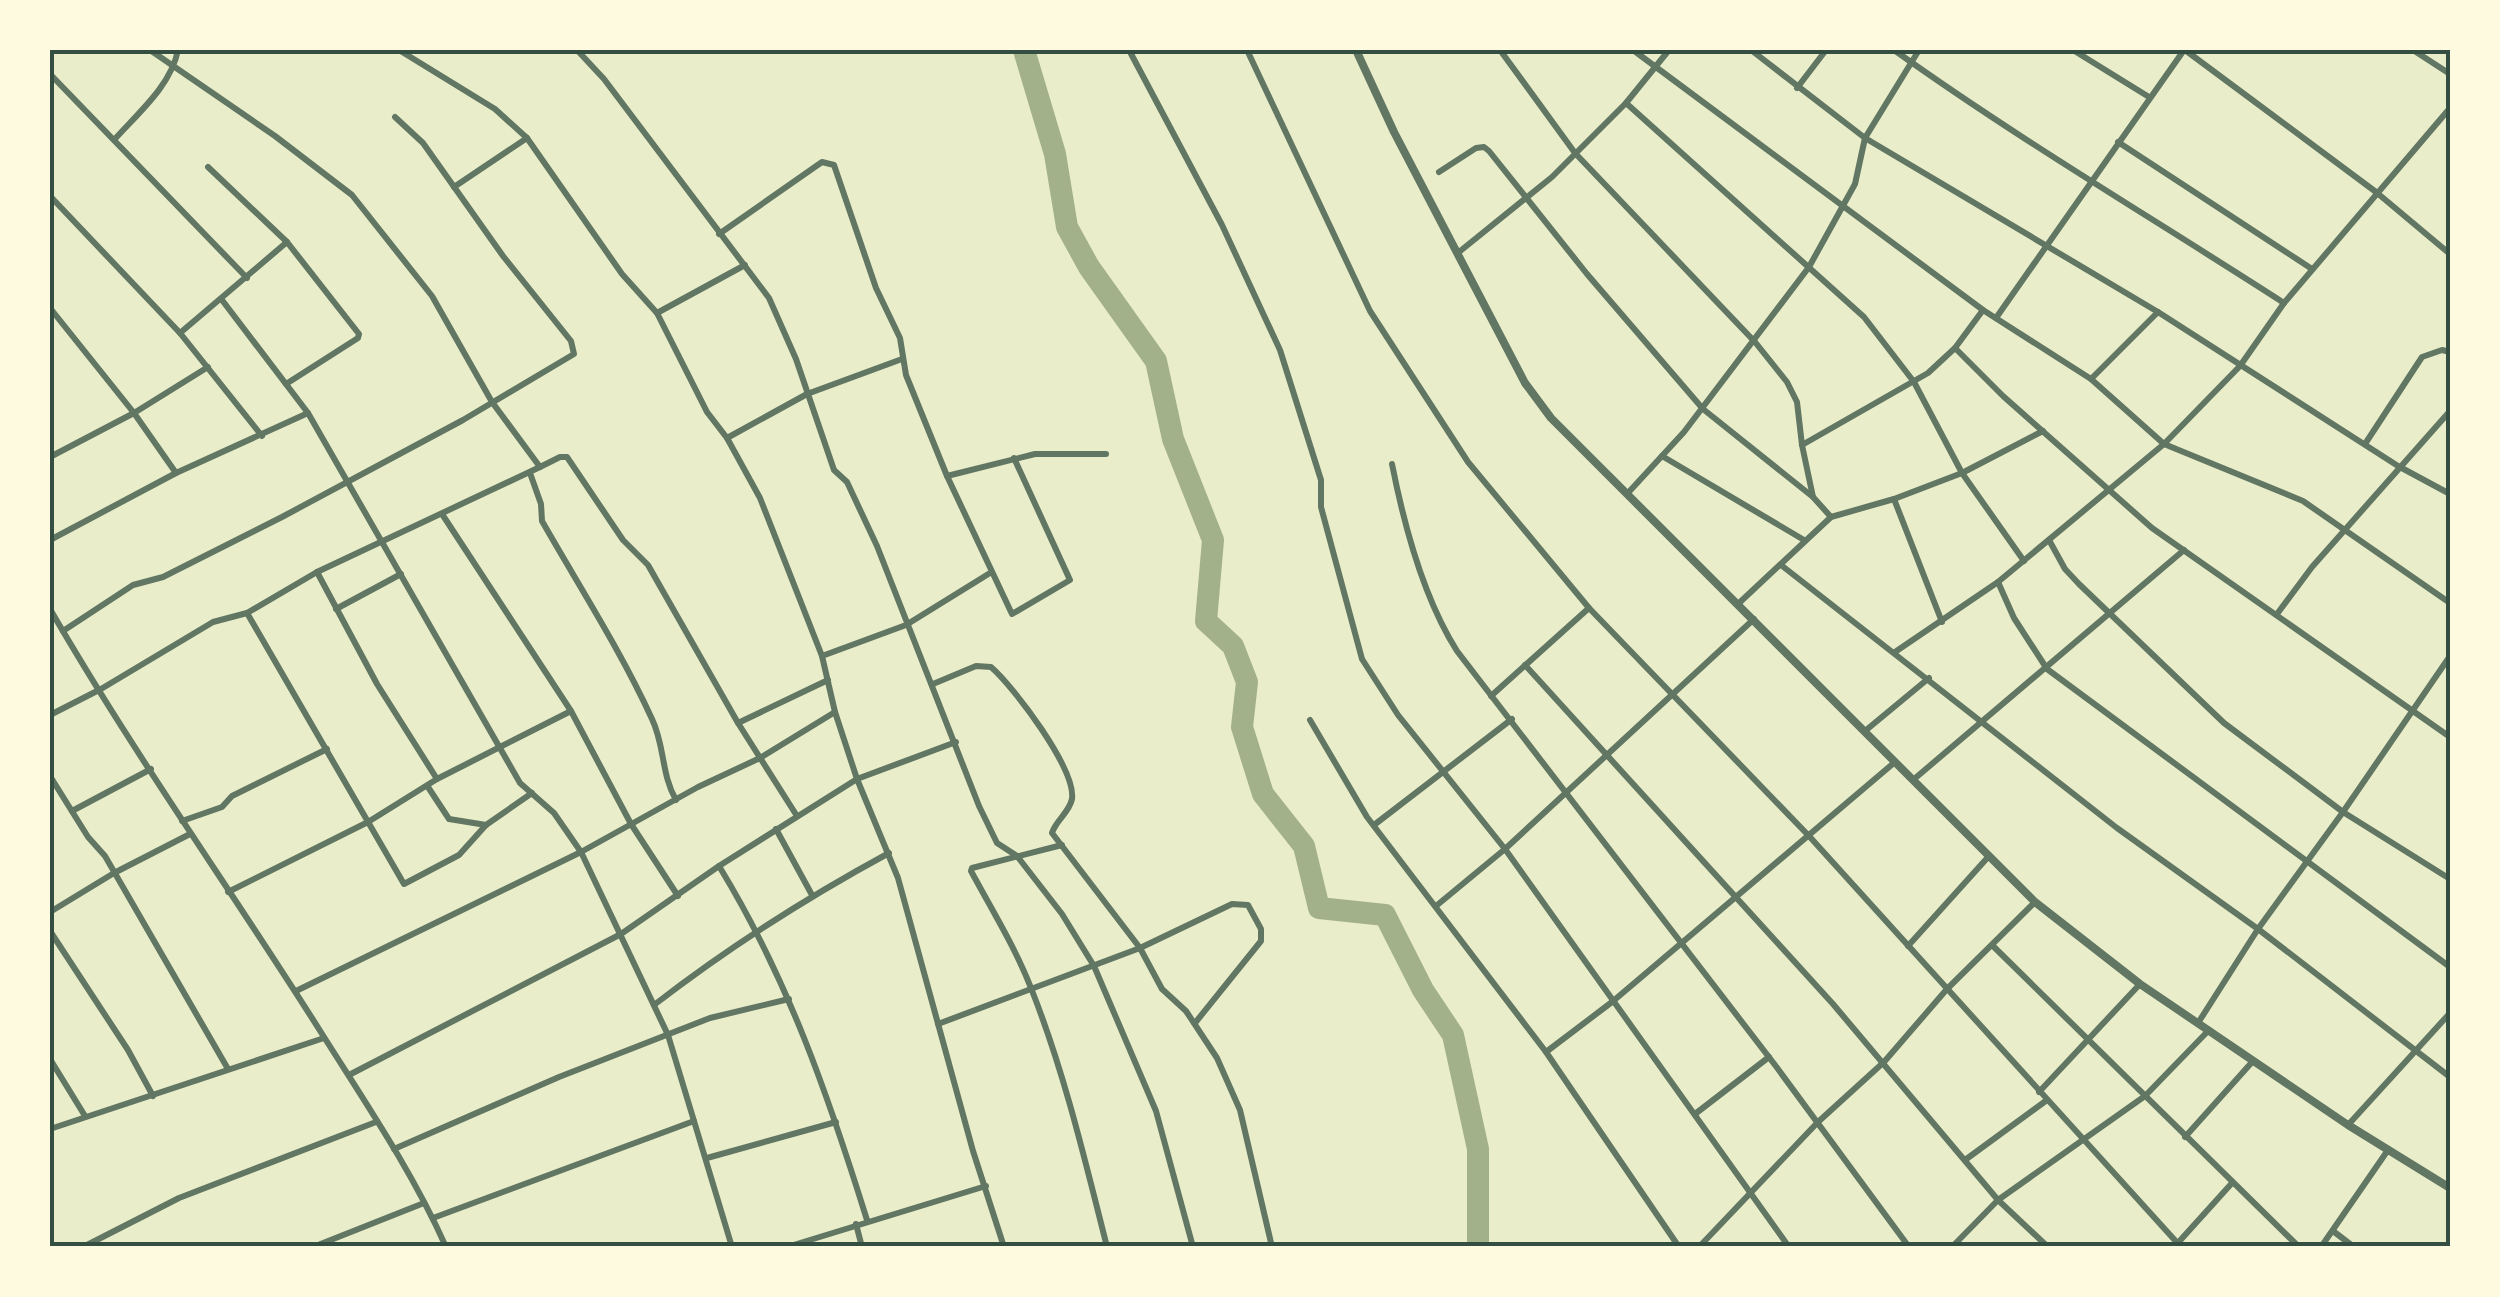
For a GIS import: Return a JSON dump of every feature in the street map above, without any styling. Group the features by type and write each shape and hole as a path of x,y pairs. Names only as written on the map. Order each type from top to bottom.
{"street":[{"path":"150,50 275,136 352,195 432,296 492,402 540,467"},
{"path":"114,140 174,66 178,50"},
{"path":"400,50 496,109 526,138 622,274 657,313 779,541 822,656 857,779 890,853 973,1152 1004,1247"},
{"path":"578,50 745,264 778,316 834,470 847,482 876,546 979,806 997,842 1017,856 1062,914 1094,966 1156,1111 1193,1247"},
{"path":"1129,50 1222,225 1280,350 1321,480 1321,507 1361,656 1398,715 1505,849 1789,1247"},
{"path":"1247,50 1351,272 1395,353 1468,462 1589,608 1809,836 2178,1246 2232,1183"},
{"path":"1356,50 1394,132 1537,401 1626,494 2035,902 2198,1024 2450,1188"},
{"path":"1500,50 1574,153 1754,342 1794,392 1813,497"},
{"path":"1634,50 1982,310 2091,379 2164,444 2288,494 2450,603"},
{"path":"1460,252 1552,177 1626,103 1669,50"},
{"path":"1750,50 1865,138 2158,312 2398,466 2450,494"},
{"path":"1797,88 1826,50"},
{"path":"1894,50 2019,138 2091,179 2284,303"},
{"path":"1626,494 1703,409 1808,267 1845,206 1860,168 1865,138 1919,50"},
{"path":"2073,50 2149,97"},
{"path":"1996,318 2184,50 2376,192 2450,254"},
{"path":"2413,50 2450,74"},
{"path":"50,74 247,278"},
{"path":"1626,103 1864,317 1914,382 1962,474 2024,561"},
{"path":"1895,652 1998,582 2164,444 2240,366 2284,303 2450,108"},
{"path":"63,632 134,585 163,577 570,359 574,350 571,341 503,256 423,143 395,117"},
{"path":"454,187 526,138"},
{"path":"2118,142 2312,269"},
{"path":"1439,172 1476,148 1484,147 1703,409 1813,497 1830,517"},
{"path":"719,234 822,162 830,162 880,297 900,338 902,359 947,476 1012,614 1070,580 1014,458"},
{"path":"208,167 287,242 359,334 286,384"},
{"path":"50,196 180,332 262,436"},
{"path":"180,332 287,242"},
{"path":"657,313 745,264"},
{"path":"222,300 308,414 520,783 554,813 581,852 668,1035 732,1247"},
{"path":"50,308 134,413 176,474"},
{"path":"1802,445 1914,382 1955,348 1982,310"},
{"path":"2091,379 2158,312"},
{"path":"1955,348 2152,528 2450,737"},
{"path":"2365,444 2422,356 2442,350 2450,352"},
{"path":"726,438 807,394 902,359"},
{"path":"50,457 208,368"},
{"path":"2276,614 2398,466 2450,410"},
{"path":"50,540 176,474 308,414"},
{"path":"1738,604 1830,517 1962,474 2042,430"},
{"path":"947,476 1014,458 1054,453 1106,454"},
{"path":"50,715 100,690 213,622 247,613 317,572 560,456 568,457 622,540 648,565 738,723 797,816"},
{"path":"1662,456 1804,540"},
{"path":"1392,464 1401,509 1438,615 1458,651 1769,1057 1909,1247"},
{"path":"530,473 541,504 542,521 650,712 663,748 664,779 676,800"},
{"path":"1894,499 1942,622"},
{"path":"442,514 571,711 631,824 678,896"},
{"path":"2049,540 2066,569 2224,724 2344,812 2450,879"},
{"path":"1912,780 2184,550"},
{"path":"1780,565 2118,828 2258,928 2450,1077"},
{"path":"317,572 377,684 437,779"},
{"path":"822,656 906,625 990,573"},
{"path":"336,608 401,574"},
{"path":"1998,582 2014,618 2047,668 2450,967"},
{"path":"1491,696 1589,608"},
{"path":"50,609 190,834 296,991 394,1150 446,1247"},
{"path":"247,613 405,884 459,855 486,826 532,794"},
{"path":"1436,906 1505,849 1754,620"},
{"path":"2198,1024 2258,928 2344,812 2450,656"},
{"path":"933,684 988,665 998,673 1060,759 1072,799 1052,832 1140,948 1162,989 1182,1006 1217,1058 1240,1110 1272,1247"},
{"path":"1525,666 1884,1062 1998,1200 2048,1247"},
{"path":"1864,731 1929,678"},
{"path":"738,723 828,680"},
{"path":"228,892 368,822 437,779 571,711"},
{"path":"296,991 581,852 760,758 835,712"},
{"path":"1374,826 1512,719"},
{"path":"1310,720 1374,826 1546,1052 1679,1247"},
{"path":"348,1076 622,934 719,866 857,779 956,742"},
{"path":"182,821 222,807 232,796 327,749"},
{"path":"1546,1052 1612,1002 1895,762"},
{"path":"72,811 151,769"},
{"path":"50,776 105,856 228,1069"},
{"path":"428,787 448,819 486,826"},
{"path":"776,829 812,894"},
{"path":"50,912 114,872 190,834"},
{"path":"1062,845 972,868 971,872 1010,938 1032,990 1107,1247"},
{"path":"654,1004 812,894 890,853"},
{"path":"105,856 128,866"},
{"path":"1908,946 1989,856"},
{"path":"719,866 758,929 789,999 836,1122 867,1220"},
{"path":"1699,1247 1818,1122 1884,1062 1946,989 2035,902"},
{"path":"938,1024 1140,948 1232,904 1248,905 1263,934 1261,941 1195,1023"},
{"path":"50,931 154,1096"},
{"path":"1992,945 2300,1247"},
{"path":"2039,1092 2140,984"},
{"path":"394,1150 559,1077 730,1011 789,999"},
{"path":"2348,1125 2450,1014"},
{"path":"1952,1247 1998,1200 2145,1096 2209,1030"},
{"path":"50,1129 324,1038"},
{"path":"1695,1114 1769,1057"},
{"path":"50,1059 86,1116"},
{"path":"2185,1137 2253,1060"},
{"path":"1964,1160 2048,1100"},
{"path":"433,1218 694,1121"},
{"path":"82,1247 179,1198 376,1122"},
{"path":"707,1158 836,1122"},
{"path":"2321,1247 2388,1150"},
{"path":"787,1247 986,1186"},
{"path":"312,1247 424,1204"},
{"path":"856,1224 862,1247"},
{"path":"2333,1231 2354,1247"}],"waterway":[{"path":"1024,50 1055,154 1067,227 1089,267 1156,361 1173,439 1213,540 1206,621 1233,646 1247,682 1242,727 1263,794 1304,846 1319,908 1385,915 1423,990 1453,1035 1478,1149 1478,1247"}]}
